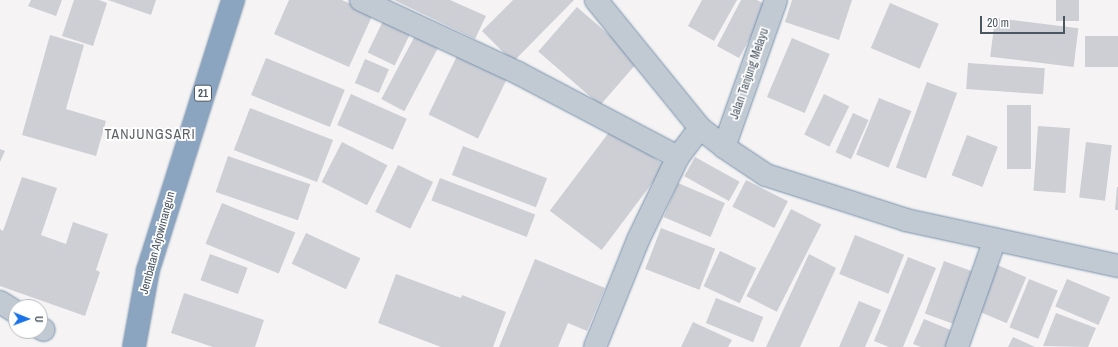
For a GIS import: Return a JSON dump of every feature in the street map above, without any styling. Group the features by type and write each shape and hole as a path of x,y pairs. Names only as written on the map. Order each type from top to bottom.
{"highway":[{"name":"Jembatan Arjowinangun","path":"134,347 148,270 233,0"}],"street":[{"path":"361,0 518,73 678,157"},
{"path":"596,0 700,128 724,147 766,175 906,220 1118,266"},
{"name":"Jalan Tanjung Melayu","path":"724,147 776,0"},
{"path":"595,347 638,240 678,157 700,128"},
{"path":"957,347 995,239"}],"building":[{"path":"31,0 62,0 56,16 28,6"},
{"path":"74,0 99,0 107,3 93,46 62,36"},
{"path":"108,0 156,0 151,15"},
{"path":"289,0 342,0 373,14 349,67 274,34"},
{"path":"394,0 450,0 486,16 475,39"},
{"path":"513,0 574,0 513,62 482,31"},
{"path":"702,0 737,0 714,41 688,26"},
{"path":"741,0 757,0 768,6 739,58 717,46"},
{"path":"792,0 852,0 839,40 785,22"},
{"path":"1056,0 1079,0 1079,21 1056,21"},
{"path":"890,3 939,24 920,69 871,48"},
{"path":"577,7 639,61 600,105 538,52"},
{"path":"995,18 1078,28 1074,67 990,57"},
{"path":"383,21 410,34 395,66 368,52"},
{"path":"417,32 440,44 404,111 381,99"},
{"path":"50,35 84,45 66,109 106,121 96,156 22,135"},
{"path":"1085,36 1118,36 1118,67 1085,67"},
{"path":"792,38 830,54 805,113 767,97"},
{"path":"457,56 506,80 478,139 429,114"},
{"path":"266,58 345,90 330,127 251,95"},
{"path":"365,59 389,69 379,93 355,83"},
{"path":"968,63 1045,68 1043,94 966,89"},
{"path":"927,82 957,93 926,178 896,168"},
{"path":"351,94 407,119 393,150 337,125"},
{"path":"824,94 849,106 829,147 804,134"},
{"path":"879,98 911,111 889,168 856,155"},
{"path":"1007,105 1031,105 1031,169 1007,169"},
{"path":"250,108 333,140 317,182 234,150"},
{"path":"853,113 869,120 851,159 836,152"},
{"path":"1038,126 1070,128 1065,193 1033,191"},
{"path":"613,127 665,166 602,250 550,211"},
{"path":"967,135 998,147 982,187 952,175"},
{"path":"342,142 387,165 367,205 322,182"},
{"path":"1086,142 1112,145 1105,201 1079,198"},
{"path":"463,146 547,178 536,207 452,175"},
{"path":"0,149 5,151 0,162"},
{"path":"228,156 310,184 298,220 216,192"},
{"path":"695,157 740,182 729,201 684,176"},
{"path":"398,165 433,182 410,229 375,212"},
{"path":"22,177 57,188 41,235 66,244 73,222 108,234 96,270 100,272 85,316 48,303 48,299 37,299 0,286 0,229 3,231"},
{"path":"440,178 535,215 527,237 431,200"},
{"path":"746,180 788,201 774,228 732,207"},
{"path":"678,183 725,203 710,237 664,217"},
{"path":"1117,187 1118,210 1115,210"},
{"path":"222,203 295,233 279,273 206,244"},
{"path":"791,209 821,224 777,312 747,296"},
{"path":"661,228 715,249 699,290 645,269"},
{"path":"306,233 360,258 346,289 292,264"},
{"path":"855,235 904,255 888,294 839,274"},
{"path":"720,251 756,268 740,303 704,286"},
{"path":"210,254 248,268 238,294 200,280"},
{"path":"809,254 836,268 800,347 766,347"},
{"path":"908,257 936,268 903,347 889,347 874,341"},
{"path":"535,259 605,288 587,331 568,323 558,347 499,347"},
{"path":"944,261 977,273 958,326 925,314"},
{"path":"995,264 1026,277 1007,323 975,310"},
{"path":"396,274 461,298 462,295 506,312 493,347 441,347 378,323"},
{"path":"1029,279 1058,291 1038,339 1010,327"},
{"path":"1067,279 1110,297 1099,325 1055,307"},
{"path":"184,293 264,320 255,347 213,347 171,333"},
{"path":"716,298 763,317 753,342 706,323"},
{"path":"859,301 881,310 865,347 839,347"},
{"path":"1056,313 1096,328 1088,347 1043,346"},
{"path":"924,319 958,333 952,347 921,347 913,344"},
{"path":"693,322 732,340 728,347 681,347"},
{"path":"1013,337 1035,347 1008,347"}],"district":[{"name":"TANJUNGSARI","path":"150,134"}]}
